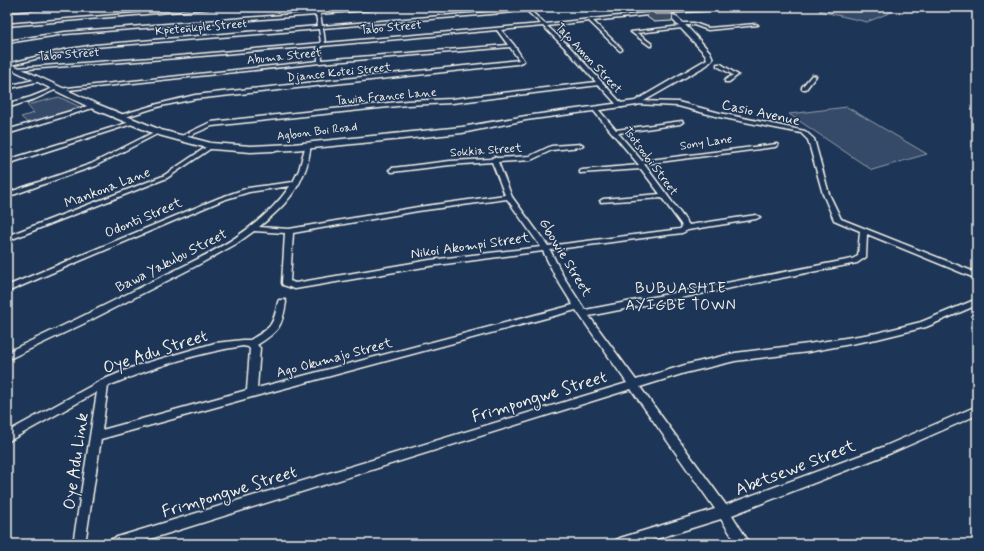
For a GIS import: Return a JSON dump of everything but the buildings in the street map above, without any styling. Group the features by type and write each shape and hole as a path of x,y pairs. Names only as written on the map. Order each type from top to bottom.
{"street":[{"path":"7,11 61,7"},
{"path":"7,25 186,10 192,8 225,7"},
{"path":"7,42 65,33 400,7"},
{"name":"Kpetenkple Street","path":"11,67 63,51 88,47 565,7"},
{"path":"659,7 680,26"},
{"name":"Tabo Street","path":"11,67 178,57 544,25 666,12 768,7"},
{"name":"Tafo Amon Street","path":"527,9 566,46 621,106"},
{"path":"183,23 186,10"},
{"path":"318,13 321,44 320,62"},
{"path":"590,20 620,50"},
{"path":"650,45 633,32 694,24 708,29 756,25"},
{"name":"Agbon Boi Road","path":"11,67 132,123 178,139 210,146 251,150 308,146 477,128 526,118 637,103 705,64 710,59 708,53 680,26"},
{"name":"Djance Kotei Street","path":"119,117 195,97 523,60 498,29"},
{"name":"Abuma Street","path":"7,106 57,89 320,62 512,46"},
{"path":"718,65 736,75 728,81"},
{"path":"804,88 814,76"},
{"path":"7,88 38,80"},
{"name":"Tawia France Lane","path":"178,139 211,124 407,103 452,101 600,83"},
{"name":"Casio Avenue","path":"637,103 678,104 719,115 803,132 811,139 834,214 842,224 977,276"},
{"path":"7,132 94,106"},
{"name":"Tsotsoobi Street","path":"595,109 616,132 642,165 685,224 686,228"},
{"path":"616,132 680,122"},
{"path":"7,162 132,123"},
{"path":"7,195 93,165 158,132"},
{"name":"Sokkia Street","path":"392,170 530,158 551,148 580,145"},
{"name":"Sony Lane","path":"582,172 642,165 775,145"},
{"name":"Mankona Lane","path":"7,239 165,177 210,146"},
{"name":"Bawa Yakubu Street","path":"7,356 91,316 208,257 254,229 274,210 301,174 308,146"},
{"name":"Gbowie Street","path":"494,160 509,197 545,247 559,276 581,310 724,512 744,544"},
{"name":"Odonti Street","path":"7,289 221,199 248,190 294,184"},
{"path":"603,201 664,196"},
{"path":"254,229 289,231 418,209 509,197"},
{"name":"Nikoi Akompi Street","path":"289,231 286,283 295,286 430,263 545,247 682,231 686,228 756,217"},
{"name":"Ago Okumajo Street","path":"96,436 252,393 581,310 854,261 862,257 863,232"},
{"path":"252,393 255,348 251,344 276,328 282,302"},
{"name":"Frimpongwe Street","path":"114,544 633,385 735,357 808,348 876,336 923,325 977,302"},
{"name":"Oye Adu Street","path":"7,437 102,384 139,369 215,347 243,343 251,344"},
{"name":"Oye Adu Link","path":"79,544 96,436 102,384"},
{"name":"Abetsewe Street","path":"620,544 724,512 887,450 977,410"}],"shaded area":[{"path":"829,7 875,7 894,11 867,22 819,11"},
{"path":"59,97 82,108 29,124 21,117 34,113 27,105"},
{"path":"847,107 927,154 872,170 789,114"}],"district":[{"name":"BUBUASHIE AYIGBE TOWN","path":"681,296"}]}
